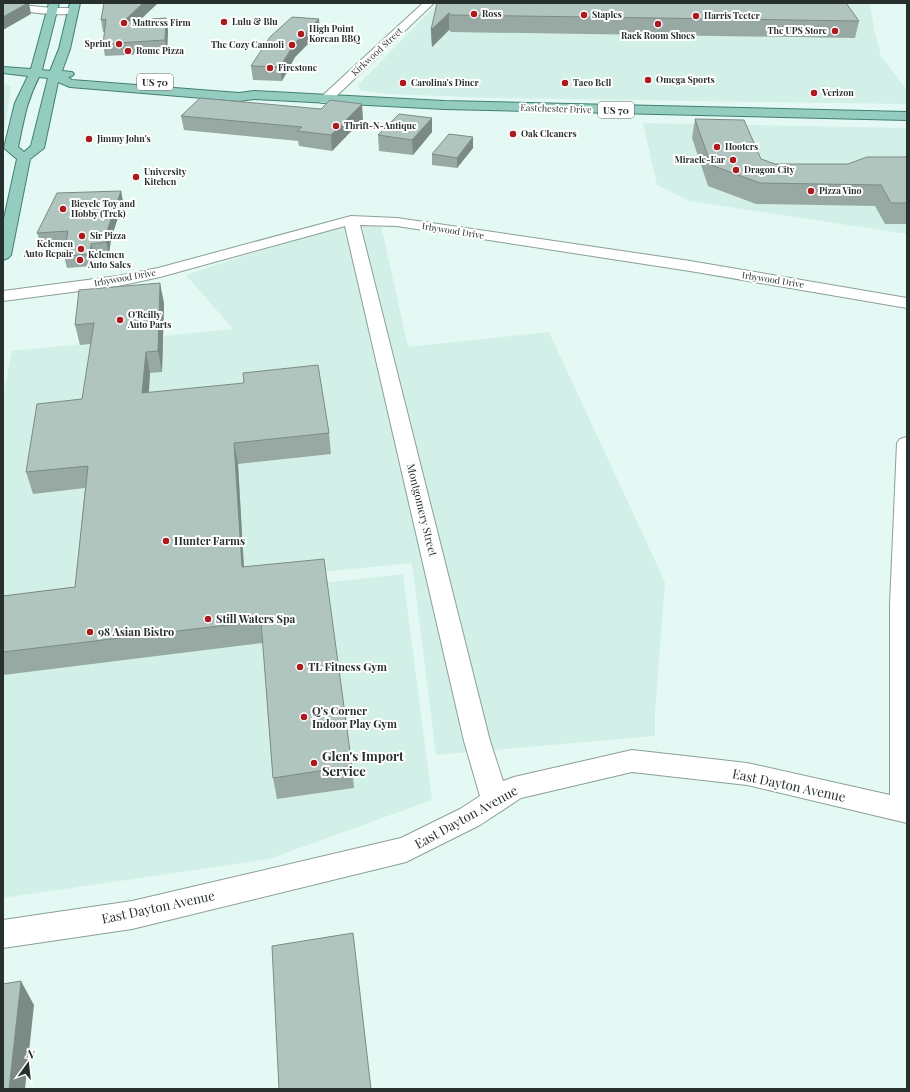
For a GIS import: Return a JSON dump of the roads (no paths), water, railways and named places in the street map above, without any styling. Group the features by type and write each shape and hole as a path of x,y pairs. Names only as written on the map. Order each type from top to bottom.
{"main road":[{"path":"24,158 11,148 19,109 23,96 38,67 53,7"},
{"path":"3,255 6,230 22,172 24,158 37,148 54,75 60,66 65,49 74,7"},
{"path":"3,64 25,60 42,49"},
{"name":"US 70","path":"3,70 54,75"},
{"name":"Eastchester Drive","path":"54,75 78,74 242,90 254,95"},
{"name":"Eastchester Drive","path":"54,75 70,83 239,97 254,95 325,100 554,108 907,116"},
{"path":"48,105 62,96 96,87 130,90 139,89"}],"street":[{"name":"Kirkwood Street","path":"325,100 429,3"},
{"path":"3,6 74,7"},
{"name":"Irbywood Drive","path":"3,296 115,281 160,272 351,220 397,222 690,266 907,303"},
{"name":"Montgomery Street","path":"351,220 475,733 494,800"},
{"path":"905,811 902,605 907,443"},
{"name":"East Dayton Avenue","path":"3,934 132,915 406,849 470,817 514,788 632,760 747,774 905,811"}],"place":[{"name":"Ross","path":"474,14"},
{"name":"Staples","path":"584,15"},
{"name":"Harris Teeter","path":"696,16"},
{"name":"Lulu & Blu","path":"224,22"},
{"name":"Mattress Firm","path":"124,23"},
{"name":"Rack Room Shoes","path":"658,24"},
{"name":"The UPS Store","path":"835,31"},
{"name":"High Point Korean BBQ","path":"301,34"},
{"name":"Sprint","path":"119,44"},
{"name":"The Cozy Cannoli","path":"292,45"},
{"name":"Rome Pizza","path":"128,51"},
{"name":"Firestone","path":"270,68"},
{"name":"Omega Sports","path":"648,80"},
{"name":"Carolina's Diner","path":"403,83"},
{"name":"Taco Bell","path":"565,83"},
{"name":"Verizon","path":"814,93"},
{"name":"Thrift-N-Antique","path":"336,126"},
{"name":"Oak Cleaners","path":"513,134"},
{"name":"Jimmy John's","path":"89,139"},
{"name":"Hooters","path":"717,147"},
{"name":"Miracle-Ear","path":"733,160"},
{"name":"Dragon City","path":"736,170"},
{"name":"University Kitchen","path":"136,177"},
{"name":"Pizza Vino","path":"811,191"},
{"name":"Bicycle Toy and Hobby (Trek)","path":"63,209"},
{"name":"Sir Pizza","path":"82,236"},
{"name":"Kelemen Auto Repair","path":"81,249"},
{"name":"Kelemen Auto Sales","path":"80,260"},
{"name":"O'Reilly Auto Parts","path":"120,320"},
{"name":"Hunter Farms","path":"166,541"},
{"name":"Still Waters Spa","path":"208,619"},
{"name":"98 Asian Bistro","path":"90,632"},
{"name":"TL Fitness Gym","path":"300,667"},
{"name":"Q's Corner Indoor Play Gym","path":"304,717"},
{"name":"Glen's Import Service","path":"314,763"}]}
